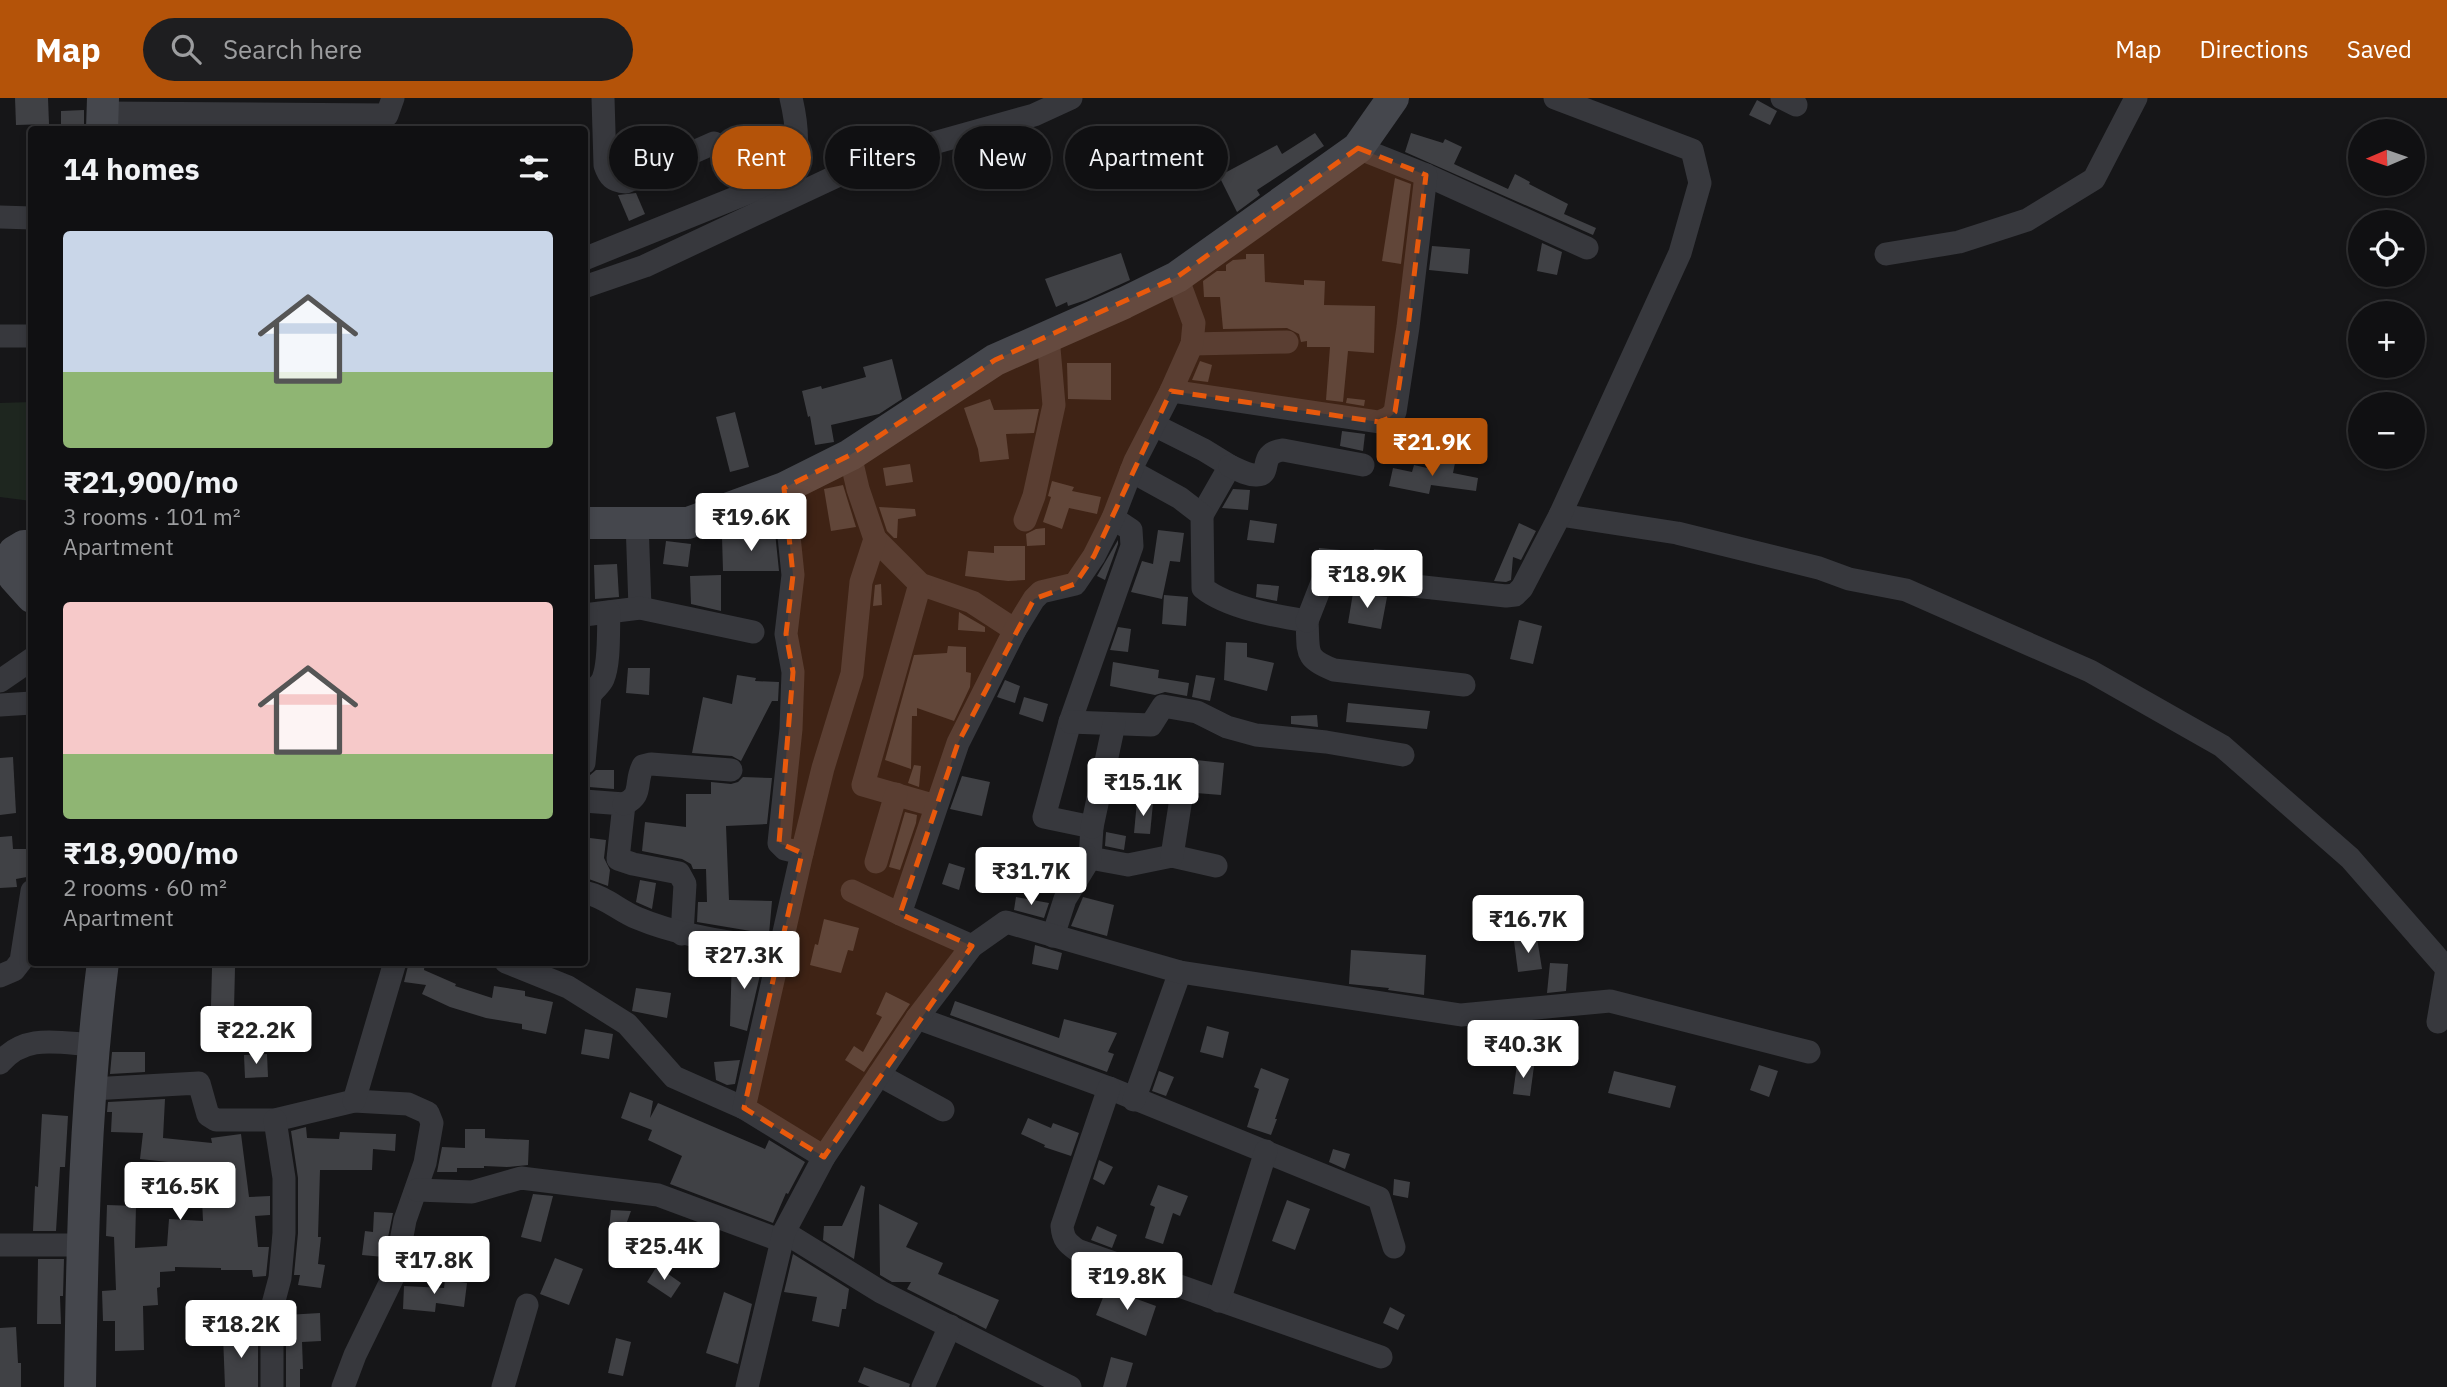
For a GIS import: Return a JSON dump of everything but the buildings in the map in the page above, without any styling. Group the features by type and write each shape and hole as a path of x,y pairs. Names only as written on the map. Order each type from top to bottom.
{"street":[{"path":"603,98 605,165 609,175 616,181 626,182 712,144"},
{"path":"588,257 790,176 796,160 795,114 791,98"},
{"path":"588,286 645,266 841,174 930,144 1034,115 1071,98"},
{"path":"588,523 688,523 784,488 850,455 995,360 1177,277 1358,148 1393,98"},
{"path":"1464,685 1334,670 1315,663 1309,653 1307,621 1323,580 1332,577 1515,595 1522,588 1560,515 1680,253 1700,183 1692,150 1555,98"},
{"path":"1886,254 1958,242 2027,220 2094,179 2136,98"},
{"path":"102,113 175,121 255,106 389,114"},
{"path":"1358,148 1426,175 1587,248"},
{"path":"1171,391 1380,422 1389,418 1395,412 1408,327 1426,175"},
{"path":"0,217 28,218"},
{"path":"900,914 958,743 1015,630 1041,592 1075,584 1094,556 1192,344 1194,323 1177,277"},
{"path":"0,336 28,335"},
{"path":"1025,520 1034,496 1054,405 1048,337"},
{"path":"1192,344 1287,342"},
{"path":"1154,425 1230,466 1256,476 1265,472 1269,455 1283,450 1363,465"},
{"path":"850,455 875,539 920,584 972,603 1015,630"},
{"path":"1230,466 1202,515 1203,588 1212,595 1269,615 1307,621"},
{"path":"1131,471 1180,498 1202,515"},
{"path":"784,488 793,575 786,634 793,672 791,729 779,844 785,849 802,853"},
{"path":"1560,515 1677,533 1819,568 1849,579 1906,590 2090,671 2222,746 2350,858 2447,969 2438,1022"},
{"path":"1093,827 1044,817 1070,722 1132,546 1131,530 1113,518"},
{"path":"637,521 640,608"},
{"path":"744,1108 823,768 852,674 861,582 875,539"},
{"path":"28,546 14,552 9,566 14,577 28,593"},
{"path":"920,584 863,785 936,806"},
{"path":"588,615 640,608 753,632"},
{"path":"588,718 591,692 602,683 605,673 609,612"},
{"path":"0,681 28,662"},
{"path":"0,705 28,703"},
{"path":"1070,722 1151,725 1163,706 1197,712 1227,727 1256,735 1326,742 1403,755"},
{"path":"1053,936 1065,899 1090,858 1093,827 1114,724"},
{"path":"588,801 624,804 634,800 639,774 643,766 651,764 731,770"},
{"path":"1172,856 1182,792"},
{"path":"876,862 896,794"},
{"path":"624,804 618,859 679,873 685,884 681,934"},
{"path":"1090,858 1128,865 1172,856 1216,866"},
{"path":"852,891 972,946"},
{"path":"588,893 602,896 635,917 681,934 779,950"},
{"path":"0,976 14,970 21,961 28,916"},
{"path":"747,1387 783,1237 824,1157 917,1018 972,946 1006,922 1180,972 1461,1015 1610,1001 1808,1052"},
{"path":"80,1387 82,1245 94,1045 103,966"},
{"path":"354,1101 394,966"},
{"path":"526,966 552,971 568,987 627,1024 674,1077 744,1108 824,1157"},
{"path":"1134,1100 1180,972"},
{"path":"917,1018 1109,1088 1379,1198 1394,1247"},
{"path":"0,1063 9,1052 36,1042 94,1045"},
{"path":"879,1075 943,1110"},
{"path":"91,1089 199,1083 208,1115 213,1119 275,1120 354,1101 408,1104 428,1114 432,1123 425,1163 405,1220 395,1273 355,1355 343,1387"},
{"path":"1109,1088 1062,1226 1063,1237 1077,1250 1381,1357"},
{"path":"272,1387 272,1308 280,1278 284,1233 284,1178 275,1120"},
{"path":"1219,1301 1266,1151"},
{"path":"417,1190 472,1192 522,1178 658,1195 783,1237 881,1292 1070,1387"},
{"path":"0,1245 82,1245"},
{"path":"503,1387 527,1305"},
{"path":"923,1387 950,1326"}],"highlighted area":[{"path":"1358,148 1426,175 1395,412 1379,422 1171,391 1094,556 1075,584 1034,599 958,743 900,914 972,946 824,1157 744,1108 802,853 779,843 793,672 786,634 793,575 784,488 850,455 995,360 1177,277"}],"shaded area":[{"path":"28,402 28,501 0,497 0,403"}]}
